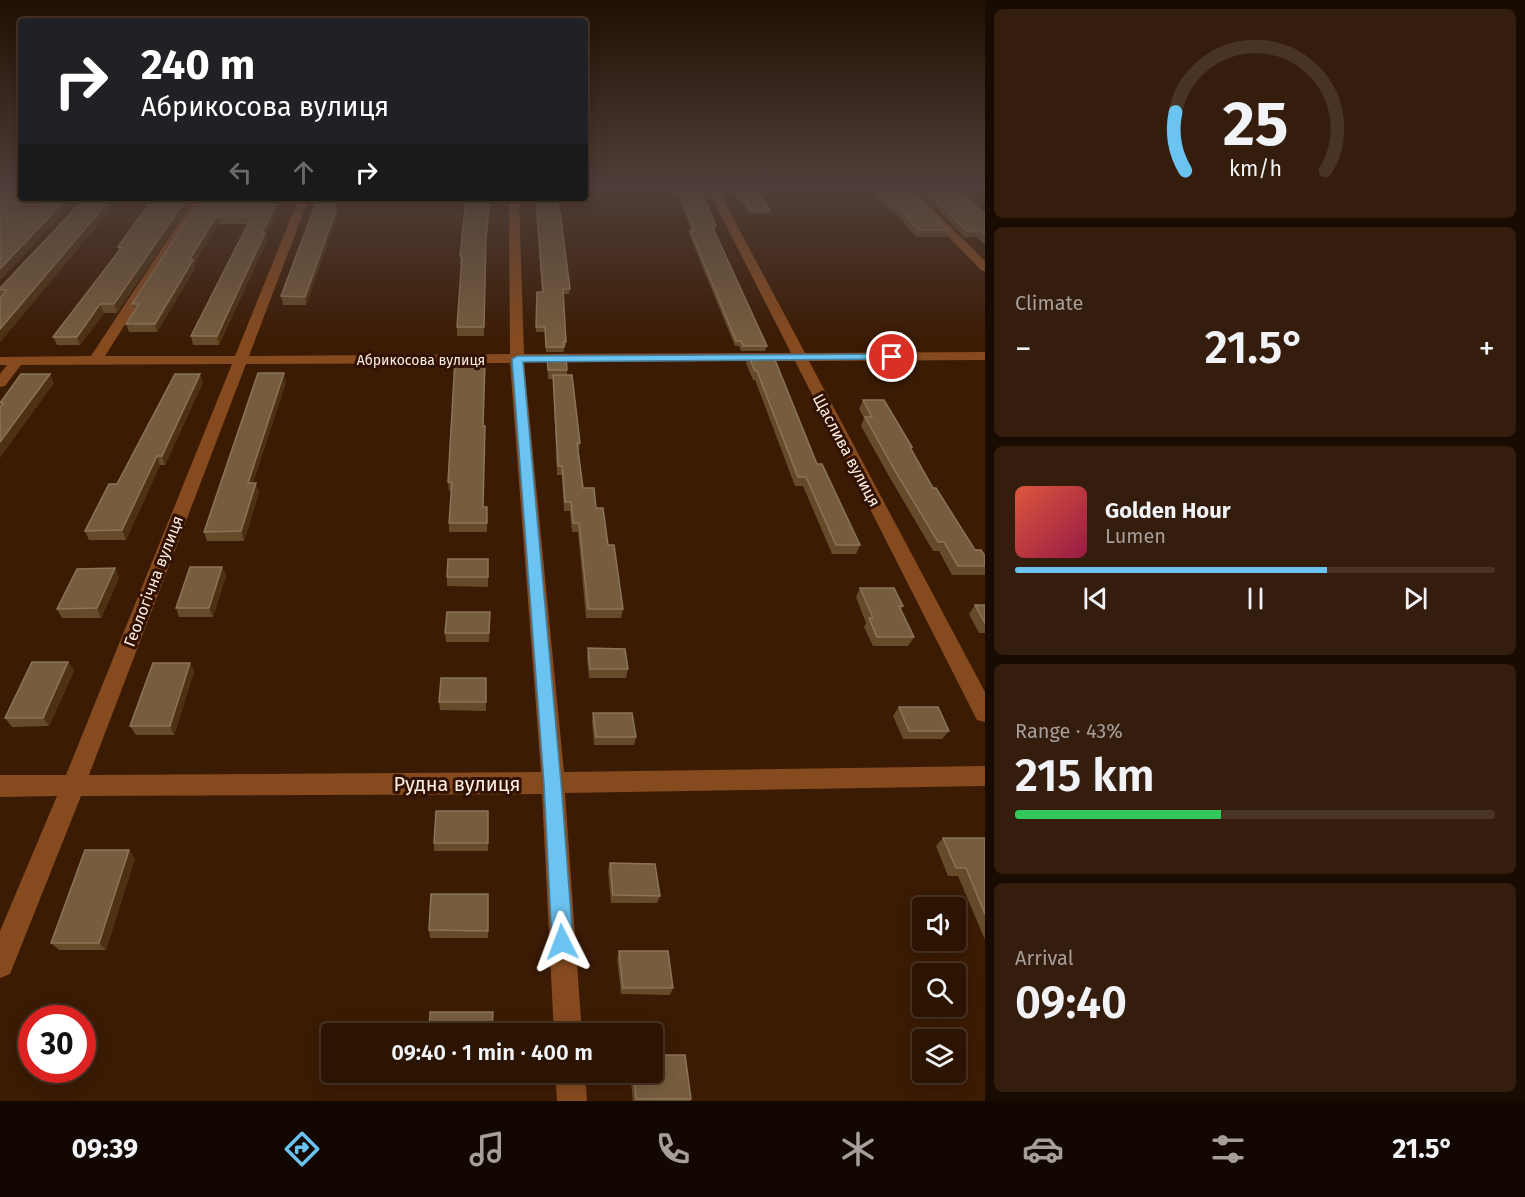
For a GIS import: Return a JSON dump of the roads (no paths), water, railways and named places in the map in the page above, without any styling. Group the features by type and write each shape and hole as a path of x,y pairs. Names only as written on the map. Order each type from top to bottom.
{"street":[{"path":"96,360 175,237"},
{"name":"Геологічна вулиця","path":"0,964 73,786 288,237"},
{"path":"515,237 517,359 553,783 567,1023"},
{"name":"Щаслива вулиця","path":"737,237 985,713"},
{"path":"955,237 985,268"},
{"name":"Абрикосова вулиця","path":"0,361 799,359 985,356"},
{"path":"0,383 17,361"},
{"name":"Рудна вулиця","path":"0,786 553,783 985,776"},
{"path":"571,1083 572,1101"}]}
